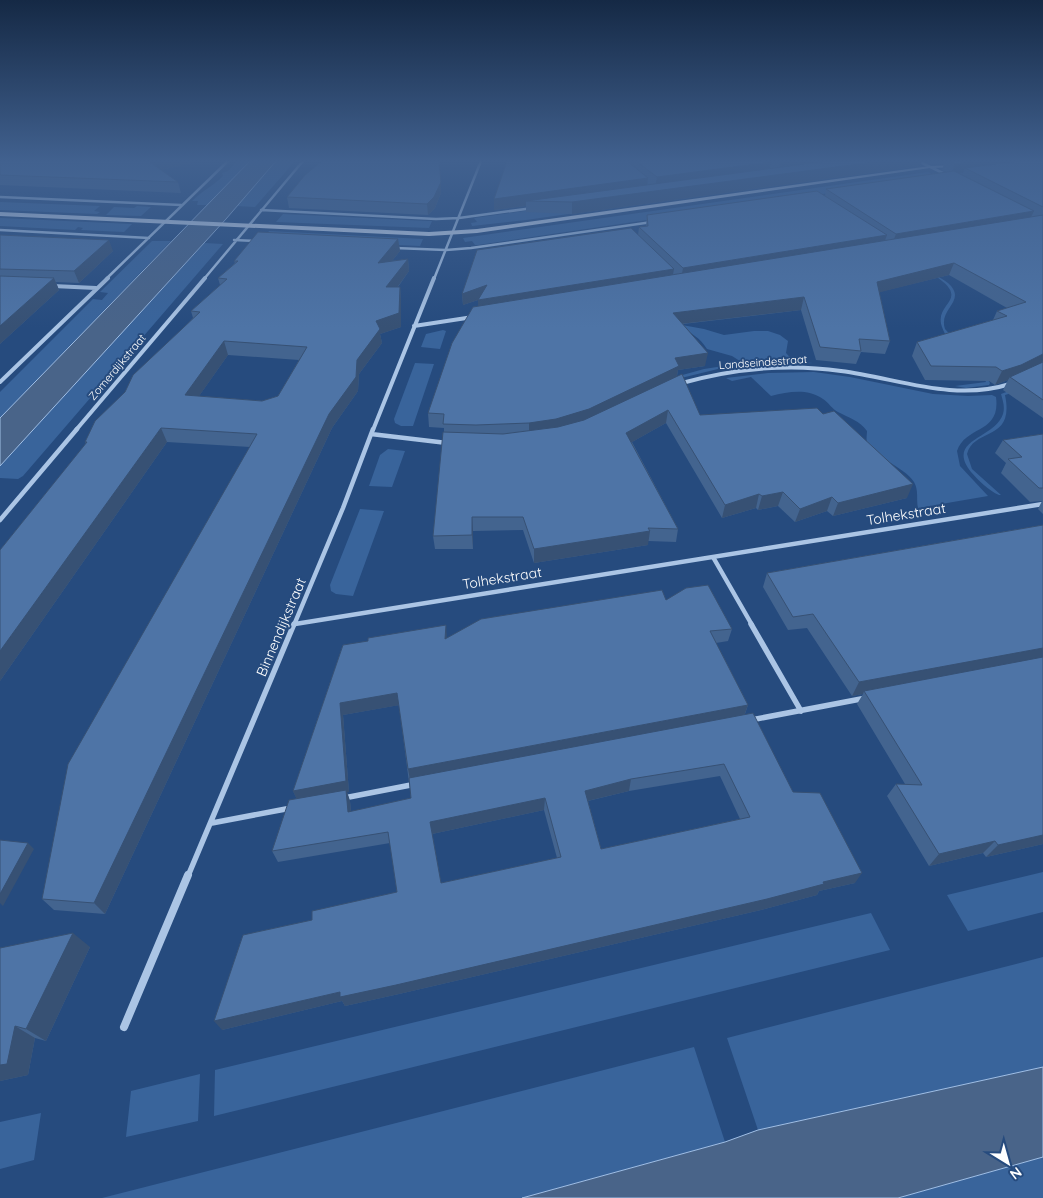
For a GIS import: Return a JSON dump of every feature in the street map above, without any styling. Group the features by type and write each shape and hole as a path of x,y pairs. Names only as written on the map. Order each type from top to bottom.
{"main road":[{"path":"60,217 429,234 453,233 580,217"}],"street":[{"path":"0,382 170,217"},
{"name":"Zomerdijkstraat","path":"0,520 254,217"},
{"path":"412,217 467,217"},
{"name":"Binnendijkstraat","path":"124,1027 212,823 343,508 414,326 459,218"},
{"path":"393,248 446,250 471,248 660,220"},
{"path":"0,230 149,238"},
{"path":"234,240 258,241"},
{"path":"48,286 96,288"},
{"path":"414,326 473,317"},
{"name":"Landseindestraat","path":"673,385 729,371 772,368 814,368 870,375 930,389 965,391 996,388 1014,382"},
{"path":"371,434 453,444"},
{"name":"Tolhekstraat","path":"294,624 1043,504"},
{"path":"713,557 801,711"},
{"path":"744,722 869,698"},
{"path":"339,799 426,782"},
{"path":"212,823 300,806"}],"shaded area":[{"path":"196,217 228,217 0,466 0,418"},
{"path":"280,217 345,217 432,221 429,228 276,222"},
{"path":"548,217 472,226 471,223 477,222 474,218"},
{"path":"612,217 668,217 478,245 475,245 472,241 465,242 463,238"},
{"path":"0,218 132,224 124,232 81,230 83,228 78,227 75,230 0,226"},
{"path":"269,231 423,239 420,246 263,239"},
{"path":"152,241 171,241 0,418 0,392 93,299 102,300 108,293 100,292"},
{"path":"204,243 223,244 23,476 18,479 0,478 0,466"},
{"path":"934,275 948,283 955,295 945,315 945,329 980,367 990,383 989,385 966,388 955,386 986,382 982,375 945,334 942,327 942,312 951,296 945,284"},
{"path":"682,325 724,335 768,331 780,335 788,341 786,353 792,358 798,361 813,363 722,368 673,380 668,379 704,369 743,363 732,356 707,349 701,341"},
{"path":"446,331 440,349 421,347 426,334"},
{"path":"415,363 434,364 413,426 401,426 395,423 394,419"},
{"path":"814,372 850,377 933,394 992,395 996,397 996,409 993,417 982,428 961,443 957,451 960,466 988,496 918,508 914,482 903,471 869,447 867,431 857,422 836,411 823,399 810,393 791,392 771,396 751,377 732,381 726,378 768,373"},
{"path":"1009,391 1018,391 1005,395 1007,410 1004,420 999,427 977,440 967,454 972,469 1001,495 999,495 980,482 971,472 965,461 964,453 974,440 998,422 1004,411 1001,394"},
{"path":"388,449 405,451 392,487 369,486 380,455"},
{"path":"360,509 384,511 353,596 336,594 331,591 330,585"},
{"path":"1043,872 1043,912 968,931 947,895"},
{"path":"871,913 890,950 214,1116 215,1070"},
{"path":"1043,957 1043,1067 758,1130 727,1038"},
{"path":"694,1047 725,1142 522,1198 102,1198"},
{"path":"1043,1067 1043,1157 898,1198 522,1198 725,1142 758,1130"},
{"path":"200,1074 198,1121 126,1137 131,1091"},
{"path":"41,1113 34,1160 0,1169 0,1122"},
{"path":"1043,1157 1043,1198 898,1198"}],"building":[{"path":"647,217 858,217 887,235 683,268 639,227 648,226"},
{"path":"869,217 999,217 896,234"},
{"path":"1031,217 1043,217 1043,354 1021,365 1002,371 996,367 931,366 917,342 1007,316 997,311 1026,302 954,263 877,282 890,341 859,339 861,351 820,347 804,297 673,313 708,353 675,358 679,366 589,409 556,419 529,423 443,424 444,414 428,413 452,343 473,307"},
{"path":"631,228 674,269 478,300 487,285 462,294 477,250"},
{"path":"258,232 398,239 378,263 408,259 386,287 400,287 399,313 376,321 380,329 357,360 356,377 329,414 94,903 42,899 68,764 257,434 161,428 0,651 0,550 87,442 85,442 95,421 125,392 133,375 200,312 191,311 227,279 218,278 238,261 234,261","holes":["224,341 307,347 278,396 262,401 185,395"]},
{"path":"0,235 109,240 74,271 0,269"},
{"path":"0,276 54,278 0,326"},
{"path":"1043,362 1043,400 1010,377"},
{"path":"682,374 700,415 817,408 823,414 834,411 913,484 838,503 832,497 800,509 783,492 762,496 759,494 725,505 668,410 626,433 678,529 648,528 650,531 534,549 523,517 472,517 472,535 433,536 443,432 503,434 558,427 584,420"},
{"path":"1043,434 1043,488 1039,488 1008,459 1022,457 1003,440"},
{"path":"1043,525 1043,648 859,682 813,614 793,617 767,573"},
{"path":"708,585 732,629 710,631 748,705 408,769 397,693 340,703 346,781 293,791 343,645 368,641 368,638 446,625 445,639 481,619 662,590 666,600 686,588"},
{"path":"1043,657 1043,835 998,845 995,841 939,854 896,784 922,785 864,691"},
{"path":"753,713 793,792 820,793 862,873 823,882 824,884 767,899 396,985 340,997 340,992 214,1021 243,935 312,920 312,911 397,892 388,832 272,851 289,800 346,790 348,812 411,798 409,778","holes":["724,764 750,817 601,849 585,791 631,779","545,798 561,857 441,883 430,822"]},
{"path":"0,840 28,843 0,894"},
{"path":"73,933 26,1029 15,1026 7,1064 0,1065 0,948"}]}
